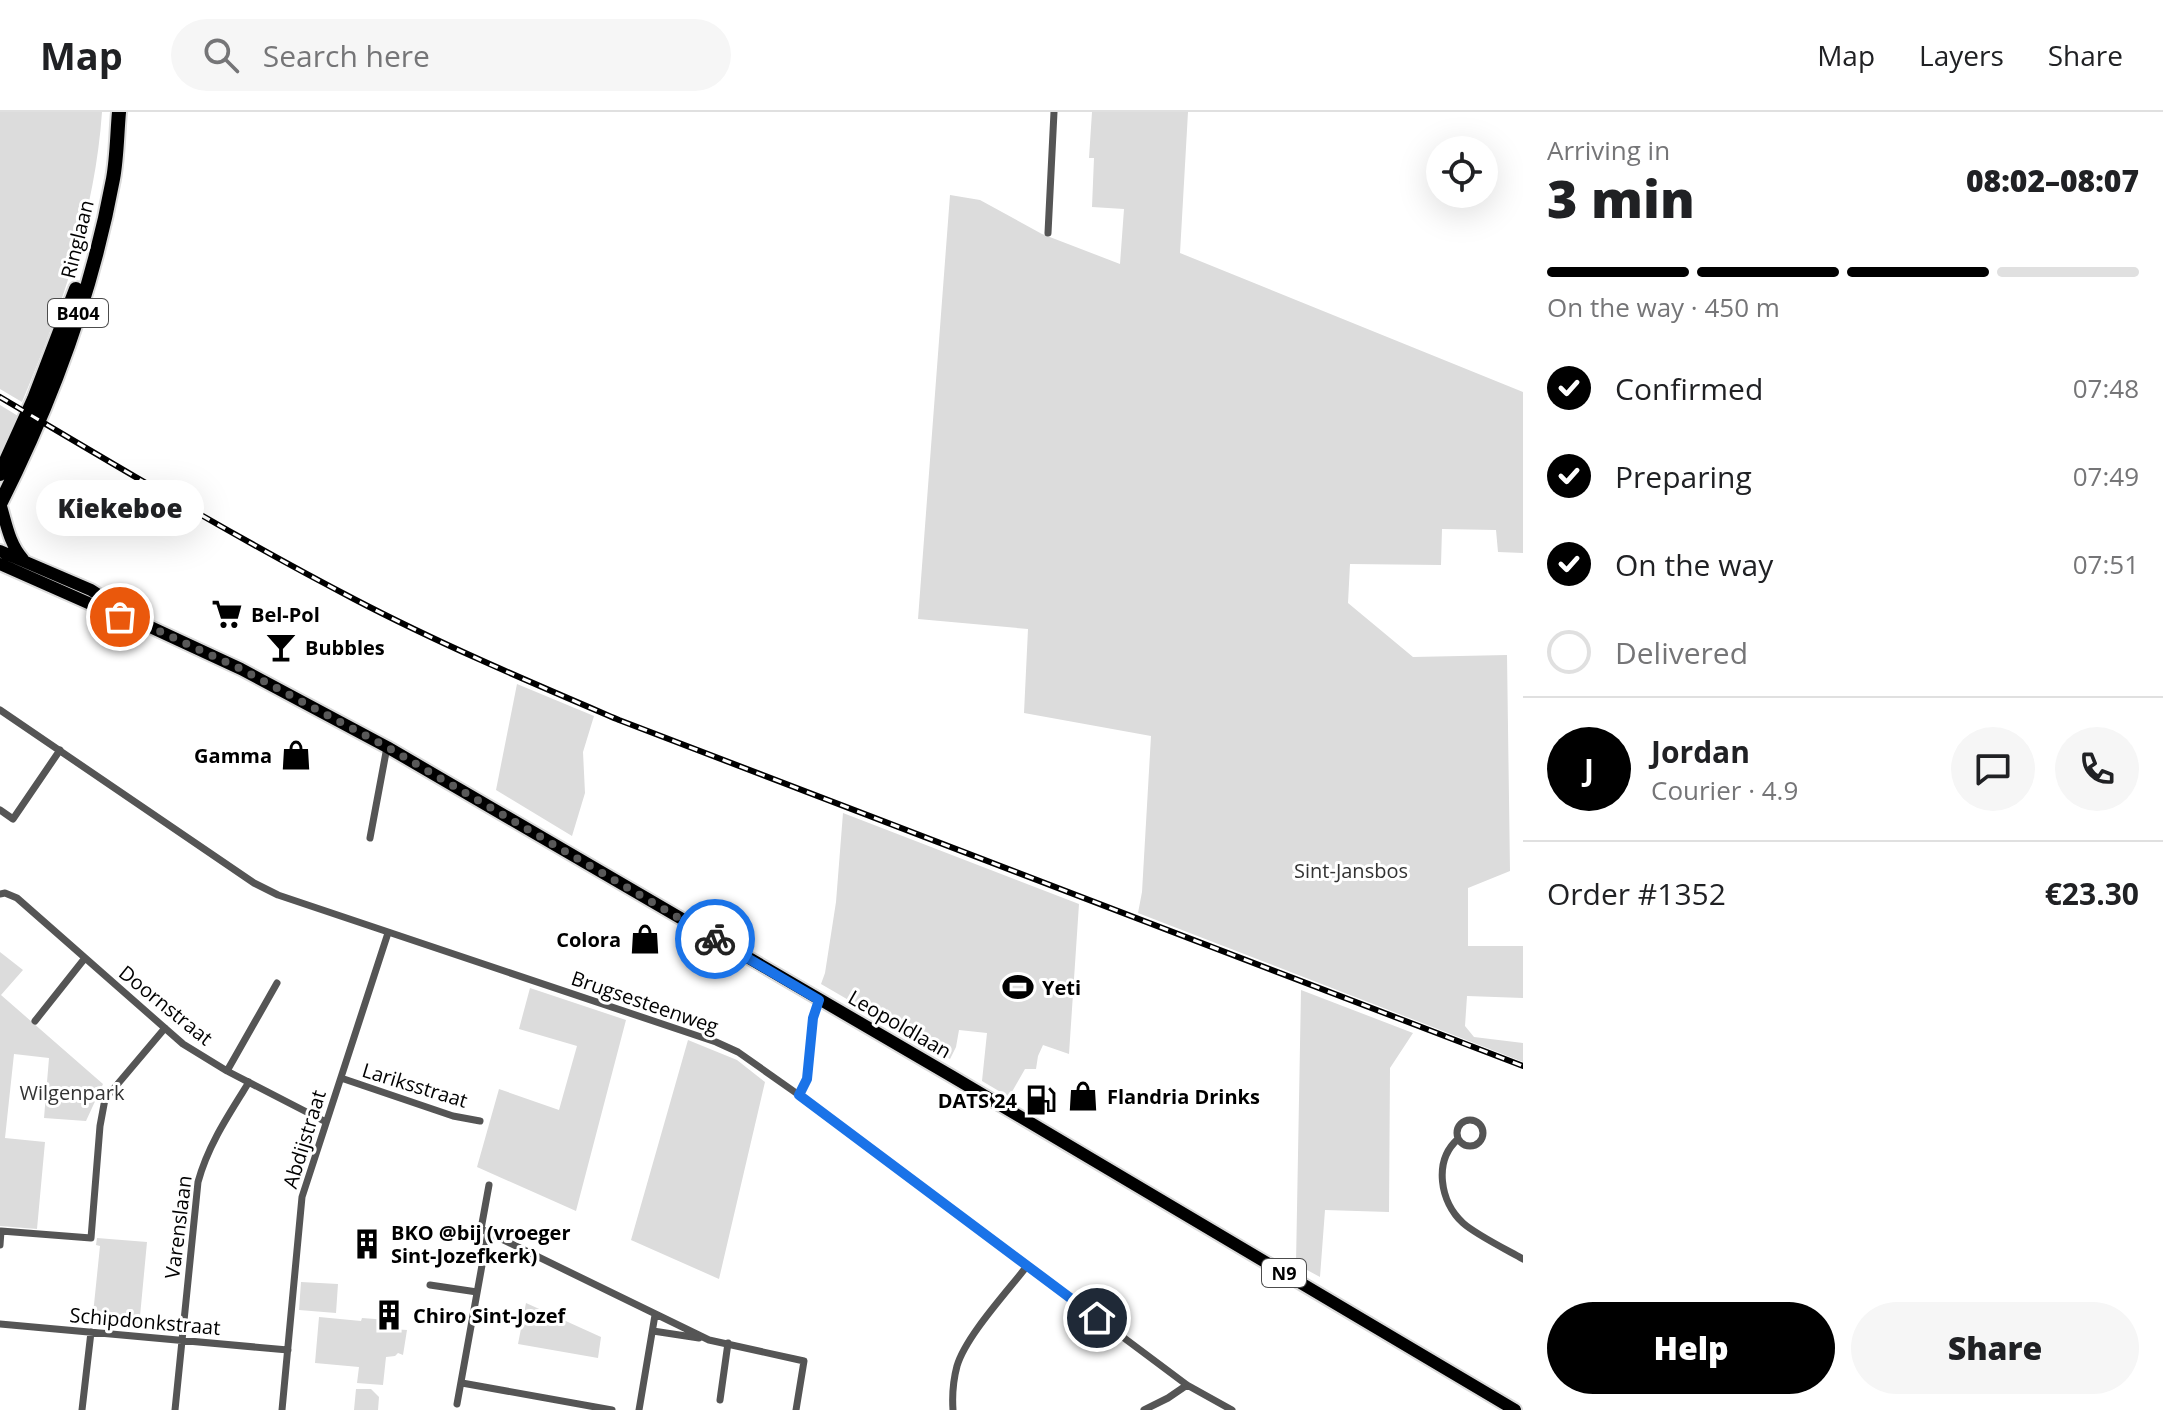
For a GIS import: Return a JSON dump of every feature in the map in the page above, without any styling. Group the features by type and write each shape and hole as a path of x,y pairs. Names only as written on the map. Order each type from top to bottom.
{"highway":[{"name":"Ringlaan","path":"2,468 34,399 79,279 103,180 110,112"},
{"name":"Ringlaan","path":"0,504 64,360 82,301 113,178 119,112"}],"main road":[{"path":"0,504 16,552 25,562"},
{"name":"Leopoldlaan","path":"0,551 91,590 131,618"},
{"name":"Leopoldlaan","path":"0,564 120,617 131,618 241,669 387,747 1515,1410"}],"street":[{"path":"1048,233 1054,112"},
{"name":"Brugsesteenweg","path":"0,710 254,883 278,895 738,1052 1187,1385 1232,1410"},
{"path":"370,838 387,747"},
{"path":"0,810 13,819 60,750"},
{"name":"Doornstraat","path":"0,894 17,898 183,1044 227,1071 326,1122"},
{"name":"Abdijstraat","path":"282,1410 302,1197 388,933"},
{"path":"35,1021 85,958"},
{"path":"227,1071 277,983"},
{"path":"799,1095 807,1079 813,1018 819,1000"},
{"path":"0,1245 1,1231 91,1238 105,1099 165,1028"},
{"name":"Lariksstraat","path":"341,1078 453,1116 480,1121"},
{"name":"Varenslaan","path":"175,1410 200,1173 218,1131 249,1082"},
{"path":"1458,1139 1451,1145 1443,1166 1449,1204 1464,1224 1523,1259"},
{"path":"489,1185 481,1229 709,1340"},
{"path":"457,1404 488,1232"},
{"path":"953,1410 952,1391 958,1363 972,1336 1027,1266"},
{"path":"430,1285 477,1292"},
{"path":"639,1410 655,1315"},
{"name":"Schipdonkstraat","path":"0,1324 288,1350"},
{"path":"653,1331 728,1343 804,1361 796,1410"},
{"path":"82,1410 91,1332"},
{"path":"720,1400 728,1343"},
{"path":"462,1383 612,1410"},
{"path":"1144,1410 1187,1385"}],"green space":[{"path":"0,112 102,112 84,224 63,296 22,402 0,389"},
{"name":"Sint-Jansbos","path":"1092,112 1188,112 1180,253 1523,392 1523,553 1498,552 1496,530 1442,529 1441,565 1350,564 1348,603 1413,657 1507,655 1510,871 1468,888 1468,946 1523,946 1523,998 1467,996 1465,1026 1474,1037 1523,1043 1523,1062 1138,913 1142,892 1151,736 1024,713 1028,629 918,619 950,195 980,200 1042,234 1120,264 1124,209 1092,207 1094,158 1089,158"},
{"path":"0,405 18,416 0,454"},
{"path":"517,684 594,716 583,752 585,793 572,836 496,790"},
{"path":"843,813 1079,904 1069,1054 1043,1045 1036,1069 1025,1069 1009,1097 982,1081 987,1033 959,1030 950,1059 821,984 836,902"},
{"name":"Wilgenpark","path":"0,952 23,970 1,995 103,1084 86,1121 44,1118 49,1058 14,1054 5,1138 45,1142 37,1229 0,1226"},
{"path":"530,988 626,1020 576,1211 477,1167 499,1089 559,1110 577,1046 519,1029"},
{"path":"1301,990 1413,1033 1390,1068 1389,1212 1325,1210 1320,1277 1296,1264"},
{"path":"688,1040 737,1060 765,1082 719,1279 631,1240"},
{"path":"97,1238 147,1242 139,1327 92,1324 100,1246 96,1245"},
{"path":"301,1282 338,1284 336,1313 299,1310"},
{"path":"526,1303 601,1337 598,1358 518,1344"},
{"path":"319,1317 388,1320 388,1331 407,1330 403,1355 398,1353 386,1357 383,1385 357,1383 359,1367 315,1363"},
{"path":"356,1389 371,1389 379,1397 378,1410 354,1410"}],"railway":[{"path":"0,397 309,575 419,632 519,677 619,720 1523,1066"}],"way so far":[{"path":"120,617 131,618 241,669 387,747 715,939"}],"place":[{"name":"Bel-Pol","path":"227,614"},
{"name":"Kiekeboe","path":"120,617"},
{"name":"Bubbles","path":"281,647"},
{"name":"Gamma","path":"296,755"},
{"name":"Colora","path":"645,939"},
{"name":"Yeti","path":"1018,987"},
{"name":"Flandria Drinks","path":"1083,1096"},
{"name":"DATS 24","path":"1041,1100"},
{"name":"BKO @bij (vroeger Sint-Jozefkerk)","path":"367,1244"},
{"name":"Chiro Sint-Jozef","path":"389,1315"}],"route":[{"path":"715,939 819,1000 813,1018 807,1079 799,1095 1097,1318"}]}
